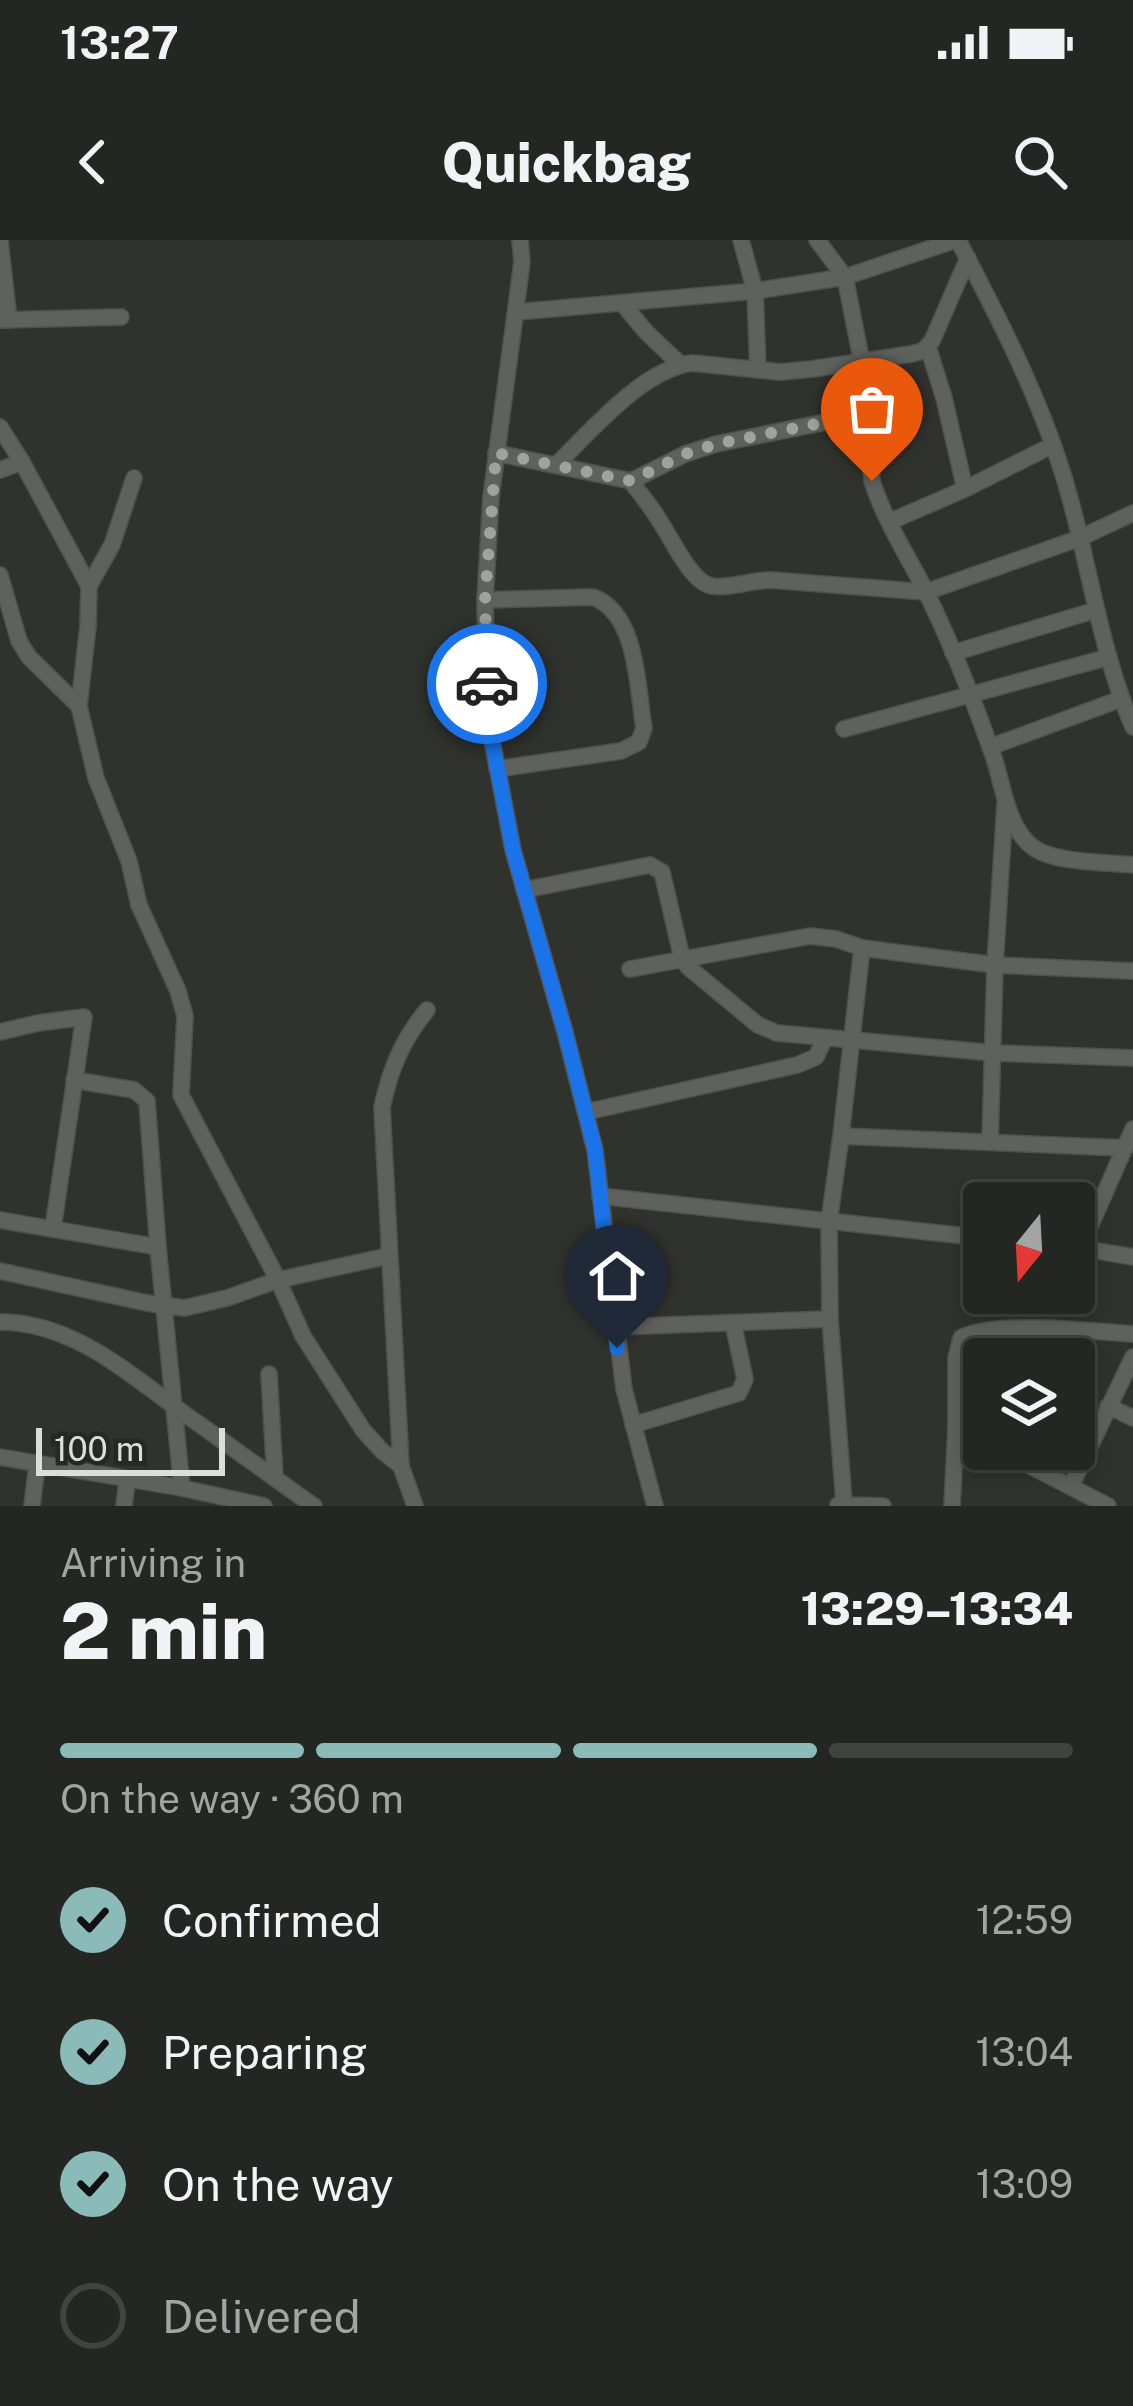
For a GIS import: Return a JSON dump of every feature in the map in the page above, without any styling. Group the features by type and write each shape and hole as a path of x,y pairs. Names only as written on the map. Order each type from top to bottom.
{"street":[{"path":"520,240 522,262 496,453 485,600 487,697 513,850 586,1112 624,1390 655,1506"},
{"path":"741,240 755,291 758,370"},
{"path":"818,240 845,277 862,363 872,481 953,653 1012,818 1032,848 1058,857 1133,865"},
{"path":"516,312 755,291 845,277 957,240 1010,342 1053,446 1108,657 1133,727"},
{"path":"0,241 4,320 121,317"},
{"path":"965,489 928,347 968,258"},
{"path":"622,303 680,364"},
{"path":"557,464 609,413 654,377 680,364 780,372 862,363 928,347"},
{"path":"496,453 631,481 716,444 866,414"},
{"path":"0,427 89,586"},
{"path":"889,522 1053,446"},
{"path":"0,470 22,462"},
{"path":"134,478 112,545 89,586 79,706 96,778 129,861 139,905 185,1016 181,1095 303,1336 363,1430 401,1466"},
{"path":"631,481 692,572 703,584 721,587 770,580 926,592 1080,538 1133,513"},
{"path":"0,575 19,641 79,706"},
{"path":"485,600 593,597 604,601 628,630 644,728 639,742 620,751 497,769"},
{"path":"953,653 1096,610"},
{"path":"0,634 19,641"},
{"path":"844,729 1108,657"},
{"path":"990,747 1121,700"},
{"path":"990,1142 994,965 1006,794"},
{"path":"524,890 657,867 682,958 700,979 766,1030 994,1053 1133,1058"},
{"path":"630,969 811,936 862,948 994,965 1133,971"},
{"path":"862,948 829,1222 830,1319 839,1505 883,1506"},
{"path":"415,1506 401,1466 382,1107 399,1051 427,1010"},
{"path":"0,1032 84,1017 52,1228"},
{"path":"586,1112 797,1065 816,1057 825,1038"},
{"path":"74,1080 134,1090 147,1101 182,1488"},
{"path":"1095,1210 1133,1129"},
{"path":"842,1136 1125,1148"},
{"path":"600,1196 963,1236"},
{"path":"0,1220 158,1247"},
{"path":"1095,1250 1133,1257"},
{"path":"0,1270 184,1308 278,1280 388,1256"},
{"path":"615,1327 830,1319"},
{"path":"0,1322 36,1324 58,1332 123,1368 314,1506"},
{"path":"633,1425 739,1393 745,1379 733,1323"},
{"path":"952,1506 956,1358 961,1338 984,1330 1133,1334"},
{"path":"1070,1486 1133,1358"},
{"path":"269,1375 275,1478"},
{"path":"1108,1406 1133,1418"},
{"path":"956,1429 963,1432"},
{"path":"0,1457 264,1506"},
{"path":"32,1506 38,1464"},
{"path":"1038,1470 1108,1506"},
{"path":"124,1506 127,1481"}],"way so far":[{"path":"487,684 485,600 496,453 631,481 716,444 866,414 872,481"}],"route":[{"path":"487,684 491,735 513,850 595,1150 617,1348"}]}
